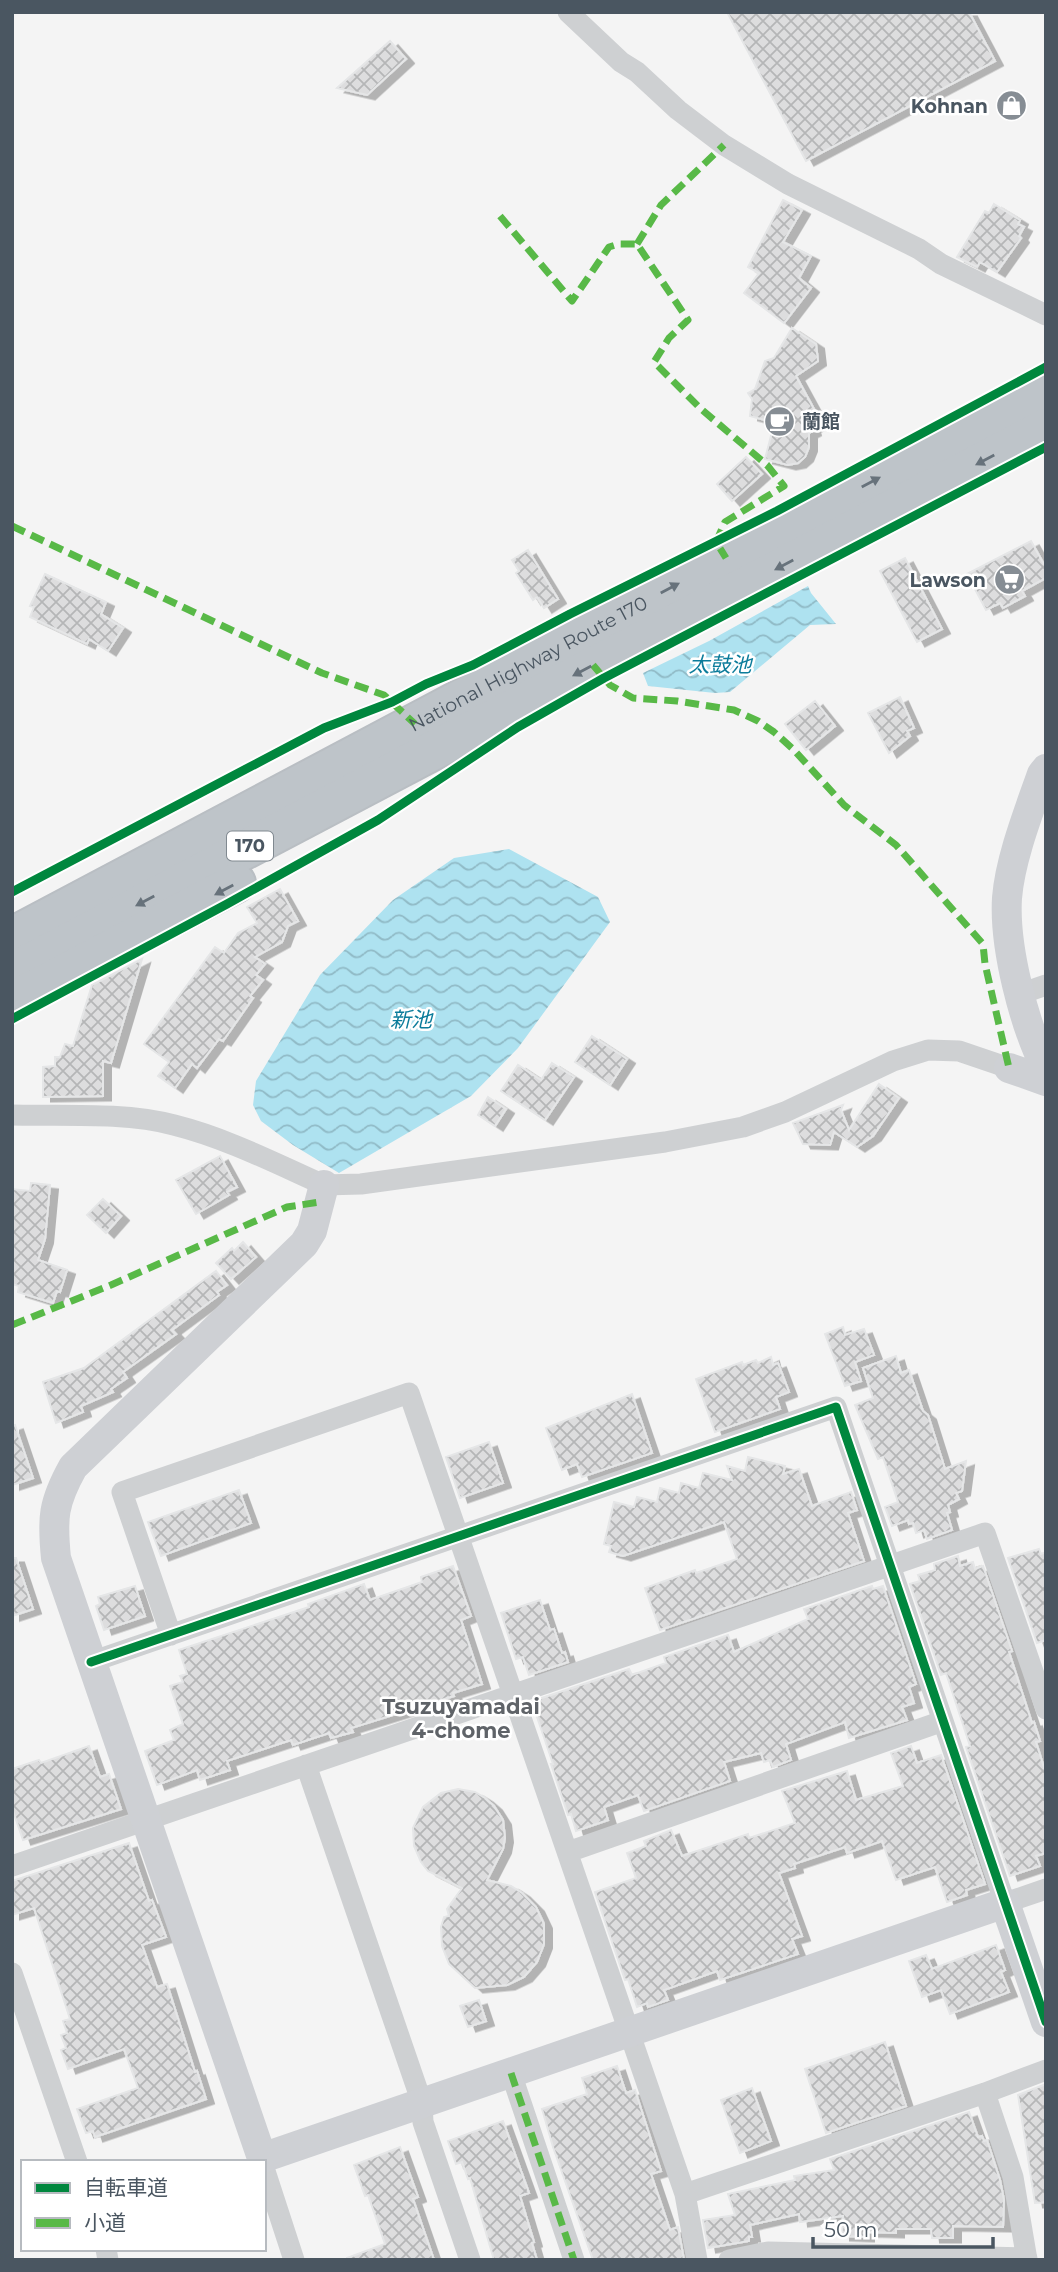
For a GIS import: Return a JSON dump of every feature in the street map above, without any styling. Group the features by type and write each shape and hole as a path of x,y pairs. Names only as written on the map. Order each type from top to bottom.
{"highway":[{"name":"National Highway Route 170","path":"12,937 1046,389"},
{"name":"National Highway Route 170","path":"12,972 1046,428"},
{"path":"12,1001 300,849 376,803 487,721"},
{"path":"12,909 267,775 346,737 415,724"}],"street":[{"path":"568,12 678,110 758,168 953,270 1046,315"},
{"path":"1046,769 1020,837 1007,898 1011,963 1033,990 1035,1048 1046,1068"},
{"path":"12,1115 116,1117 172,1124 239,1146 324,1185 361,1184 665,1142 743,1127 785,1112 893,1061 928,1050 959,1051 1046,1081"},
{"path":"261,2160 57,1558 54,1508 73,1467 90,1449 304,1244 312,1231 324,1185"},
{"path":"171,1635 122,1492 410,1392 685,2194 697,2260"},
{"path":"91,1662 836,1407 1046,2022"},
{"path":"12,1866 985,1533 1038,1661 1046,1709"},
{"path":"568,1852 943,1721"},
{"path":"306,1765 422,2103 423,2122 470,2260"},
{"path":"266,2161 422,2103 1046,1889"},
{"path":"12,1973 76,2160"},
{"path":"685,2194 1046,2070"},
{"path":"511,2073 573,2260"},
{"path":"729,2260 768,2252 1027,2259 1013,2177 985,2093"},
{"path":"266,2174 294,2260"}],"water":[{"name":"太鼓池","path":"808,586 836,624 810,625 730,692 648,686 643,673 709,641"},
{"name":"新池","path":"509,849 598,897 610,922 518,1048 471,1096 339,1173 293,1145 261,1121 253,1105 256,1081 320,975 393,900 454,858"}],"building":[{"path":"727,12 969,12 995,61 806,161"},
{"path":"390,41 406,59 367,95 337,88"},
{"path":"783,200 802,210 783,242 811,256 799,278 811,288 784,323 744,293 759,273 748,267"},
{"path":"994,204 1020,220 1018,224 1024,227 1019,236 1021,238 997,272 980,262 977,267 957,257 985,211 989,213"},
{"path":"792,328 816,344 818,361 796,376 821,422 809,433 809,447 805,457 798,463 788,465 765,459 772,432 780,424 750,416 752,399 748,393 755,389 765,361 774,358"},
{"path":"746,457 762,474 732,501 717,484"},
{"path":"1031,541 1046,568 1046,578 1022,591 1025,596 1003,608 1000,603 986,610 967,574"},
{"path":"528,550 558,599 544,608 537,597 533,600 516,573 519,571 512,560"},
{"path":"905,558 942,629 917,642 880,571"},
{"path":"45,574 106,602 101,614 123,628 108,651 89,639 87,644 30,617 34,607 30,606"},
{"path":"900,697 914,728 907,731 910,736 889,753 868,713"},
{"path":"815,701 835,726 806,750 785,724"},
{"path":"280,889 298,921 288,926 282,942 255,957 265,964 256,975 263,980 250,996 253,998 223,1041 219,1039 197,1068 192,1064 175,1088 158,1076 169,1062 144,1044 215,947 224,953 238,933 257,923 247,907"},
{"path":"142,959 111,1063 103,1061 103,1096 43,1097 43,1067 55,1066 55,1057 60,1057 65,1044 73,1046 92,985"},
{"path":"592,1036 627,1059 610,1085 575,1062"},
{"path":"552,1063 574,1077 545,1120 501,1091 518,1065 541,1080"},
{"path":"879,1084 899,1098 873,1136 857,1147 834,1132 830,1145 803,1144 793,1123 843,1105 841,1110 849,1130"},
{"path":"488,1097 506,1109 495,1126 478,1115"},
{"path":"220,1156 237,1187 227,1192 229,1195 196,1214 176,1180"},
{"path":"31,1183 50,1185 45,1239 38,1260 67,1270 60,1292 57,1291 53,1303 18,1292 19,1286 12,1284 12,1189 30,1191"},
{"path":"103,1199 121,1216 106,1233 87,1215"},
{"path":"243,1242 256,1257 231,1279 216,1263"},
{"path":"216,1271 227,1285 217,1292 219,1295 172,1330 176,1334 123,1372 127,1378 111,1389 113,1392 81,1406 83,1412 56,1423 43,1382 84,1368"},
{"path":"843,1327 845,1335 864,1329 874,1355 855,1362 861,1381 845,1386 825,1334"},
{"path":"896,1356 901,1373 909,1370 923,1411 928,1415 945,1469 966,1461 962,1491 956,1493 959,1499 948,1505 950,1512 947,1513 952,1530 927,1539 924,1530 916,1533 913,1523 909,1524 908,1520 892,1526 885,1507 898,1502 883,1457 878,1459 855,1405 873,1398 863,1368"},
{"path":"771,1357 773,1365 778,1363 789,1392 776,1397 780,1409 715,1432 696,1379 742,1362 743,1365 756,1360 758,1363"},
{"path":"632,1394 652,1453 582,1477 577,1464 562,1470 546,1428"},
{"path":"15,1425 33,1478 12,1485 12,1426"},
{"path":"489,1442 503,1483 460,1498 446,1457"},
{"path":"748,1457 785,1466 783,1474 799,1469 812,1506 851,1492 857,1510 848,1513 864,1561 660,1630 645,1588 695,1570 696,1573 737,1559 724,1522 623,1556 609,1552 611,1546 604,1544 614,1502 634,1507 637,1497 657,1502 660,1488 679,1493 681,1483 699,1488 703,1473 732,1480 727,1466 745,1471"},
{"path":"239,1490 251,1523 161,1556 148,1522"},
{"path":"1039,1549 1041,1554 1046,1552 1046,1640 1037,1643 1008,1558"},
{"path":"958,1556 960,1566 973,1562 975,1569 983,1566 1040,1741 1036,1742 1046,1774 1046,1853 1036,1856 1040,1866 1010,1876 966,1747 970,1746 946,1673 941,1675 910,1584 920,1581 918,1575 935,1570 934,1564"},
{"path":"12,1558 16,1558 33,1609 12,1616"},
{"path":"453,1566 471,1616 461,1620 482,1684 453,1693 454,1696 351,1728 353,1732 331,1738 329,1733 293,1745 291,1740 227,1761 230,1770 200,1780 197,1770 157,1785 145,1751 174,1740 170,1730 183,1724 170,1686 183,1682 180,1676 187,1674 179,1650 309,1607 308,1604 364,1584 370,1600 422,1582 421,1577"},
{"path":"135,1586 145,1616 104,1630 96,1606 100,1604 98,1597"},
{"path":"872,1586 873,1589 883,1586 916,1684 909,1687 914,1703 902,1707 907,1720 849,1738 845,1722 786,1744 791,1760 773,1767 770,1760 764,1762 761,1753 724,1762 730,1781 644,1811 638,1795 604,1807 608,1820 576,1831 551,1764 534,1708 538,1706 536,1700 629,1669 632,1675 666,1663 664,1657 728,1635 734,1652 808,1619 804,1609"},
{"path":"540,1600 550,1630 554,1629 568,1662 529,1675 523,1657 516,1659 501,1613"},
{"path":"89,1746 100,1777 109,1774 121,1809 23,1840 12,1808 12,1769 39,1760 41,1763"},
{"path":"911,1746 917,1763 941,1755 985,1884 966,1890 967,1895 947,1902 935,1867 896,1880 882,1841 847,1853 845,1847 794,1864 795,1868 779,1873 802,1936 792,1939 798,1954 720,1980 717,1971 664,1990 668,2000 648,2007 647,2003 637,2007 595,1892 636,1878 627,1853 646,1846 644,1841 671,1830 682,1856 748,1834 749,1838 795,1823 782,1791 847,1771 856,1800 903,1786 891,1753"},
{"path":"458,1789 475,1792 485,1798 503,1820 503,1849 487,1880 511,1886 522,1893 536,1907 544,1924 544,1944 537,1962 524,1977 507,1985 475,1988 449,1964 442,1946 441,1927 444,1917 449,1916 447,1909 462,1888 428,1871 414,1846 413,1828 423,1807 441,1793"},
{"path":"129,1843 149,1901 152,1900 166,1937 142,1945 157,1987 167,1984 206,2099 95,2137 93,2131 86,2133 77,2109 138,2088 124,2049 68,2069 61,2050 66,2048 61,2035 67,2033 63,2021 70,2019 34,1908 12,1915 12,1881"},
{"path":"996,1945 1005,1970 1001,1972 1009,1992 950,2014 941,1990 922,1997 909,1961 926,1955 932,1969"},
{"path":"479,2000 486,2021 468,2027 460,2006"},
{"path":"885,2042 906,2106 826,2133 805,2069"},
{"path":"617,2066 626,2093 635,2090 661,2171 651,2174 670,2230 678,2227 684,2260 593,2260 553,2147 542,2109 587,2094 582,2078"},
{"path":"1046,2084 1046,2202 1035,2203 1018,2095"},
{"path":"752,2088 771,2141 740,2153 721,2100"},
{"path":"969,2112 978,2137 982,2136 984,2141 987,2140 1000,2180 1004,2200 1003,2227 953,2226 953,2238 932,2238 931,2229 896,2229 896,2233 866,2232 866,2237 842,2236 843,2216 800,2222 799,2214 750,2225 752,2237 749,2237 749,2241 708,2248 703,2220 735,2215 728,2194 795,2180 794,2176 834,2170 830,2159"},
{"path":"503,2121 529,2193 520,2196 537,2260 494,2260 470,2178 468,2179 462,2162 456,2164 448,2141"},
{"path":"400,2147 418,2197 413,2199 434,2260 347,2260 385,2244 354,2165"}],"marked path":[{"path":"637,244 661,205 724,145"},
{"path":"500,216 572,301 609,247 637,244 688,320 669,338 654,362 701,409 767,465 784,486 725,522 716,542 726,558"},
{"path":"12,526 322,673 384,695 415,724"},
{"path":"593,665 610,685 633,698 677,701 734,710 758,721 793,749 844,805 896,845 983,944 985,964 1009,1068"},
{"path":"12,1325 111,1285 287,1207 320,1202"},
{"path":"511,2073 574,2260"}],"cycle path":[{"path":"12,892 324,728 392,702 426,684 473,665 777,511 1046,367"},
{"path":"12,1019 378,820 518,727 604,678 1046,447"},
{"path":"91,1662 836,1407 1046,2022"}],"place":[{"name":"Kohnan","path":"1011,106"},
{"name":"蘭館","path":"779,421"},
{"name":"Lawson","path":"1009,580"}],"district":[{"name":"Tsuzuyamadai 4-chome","path":"461,1719"}]}
